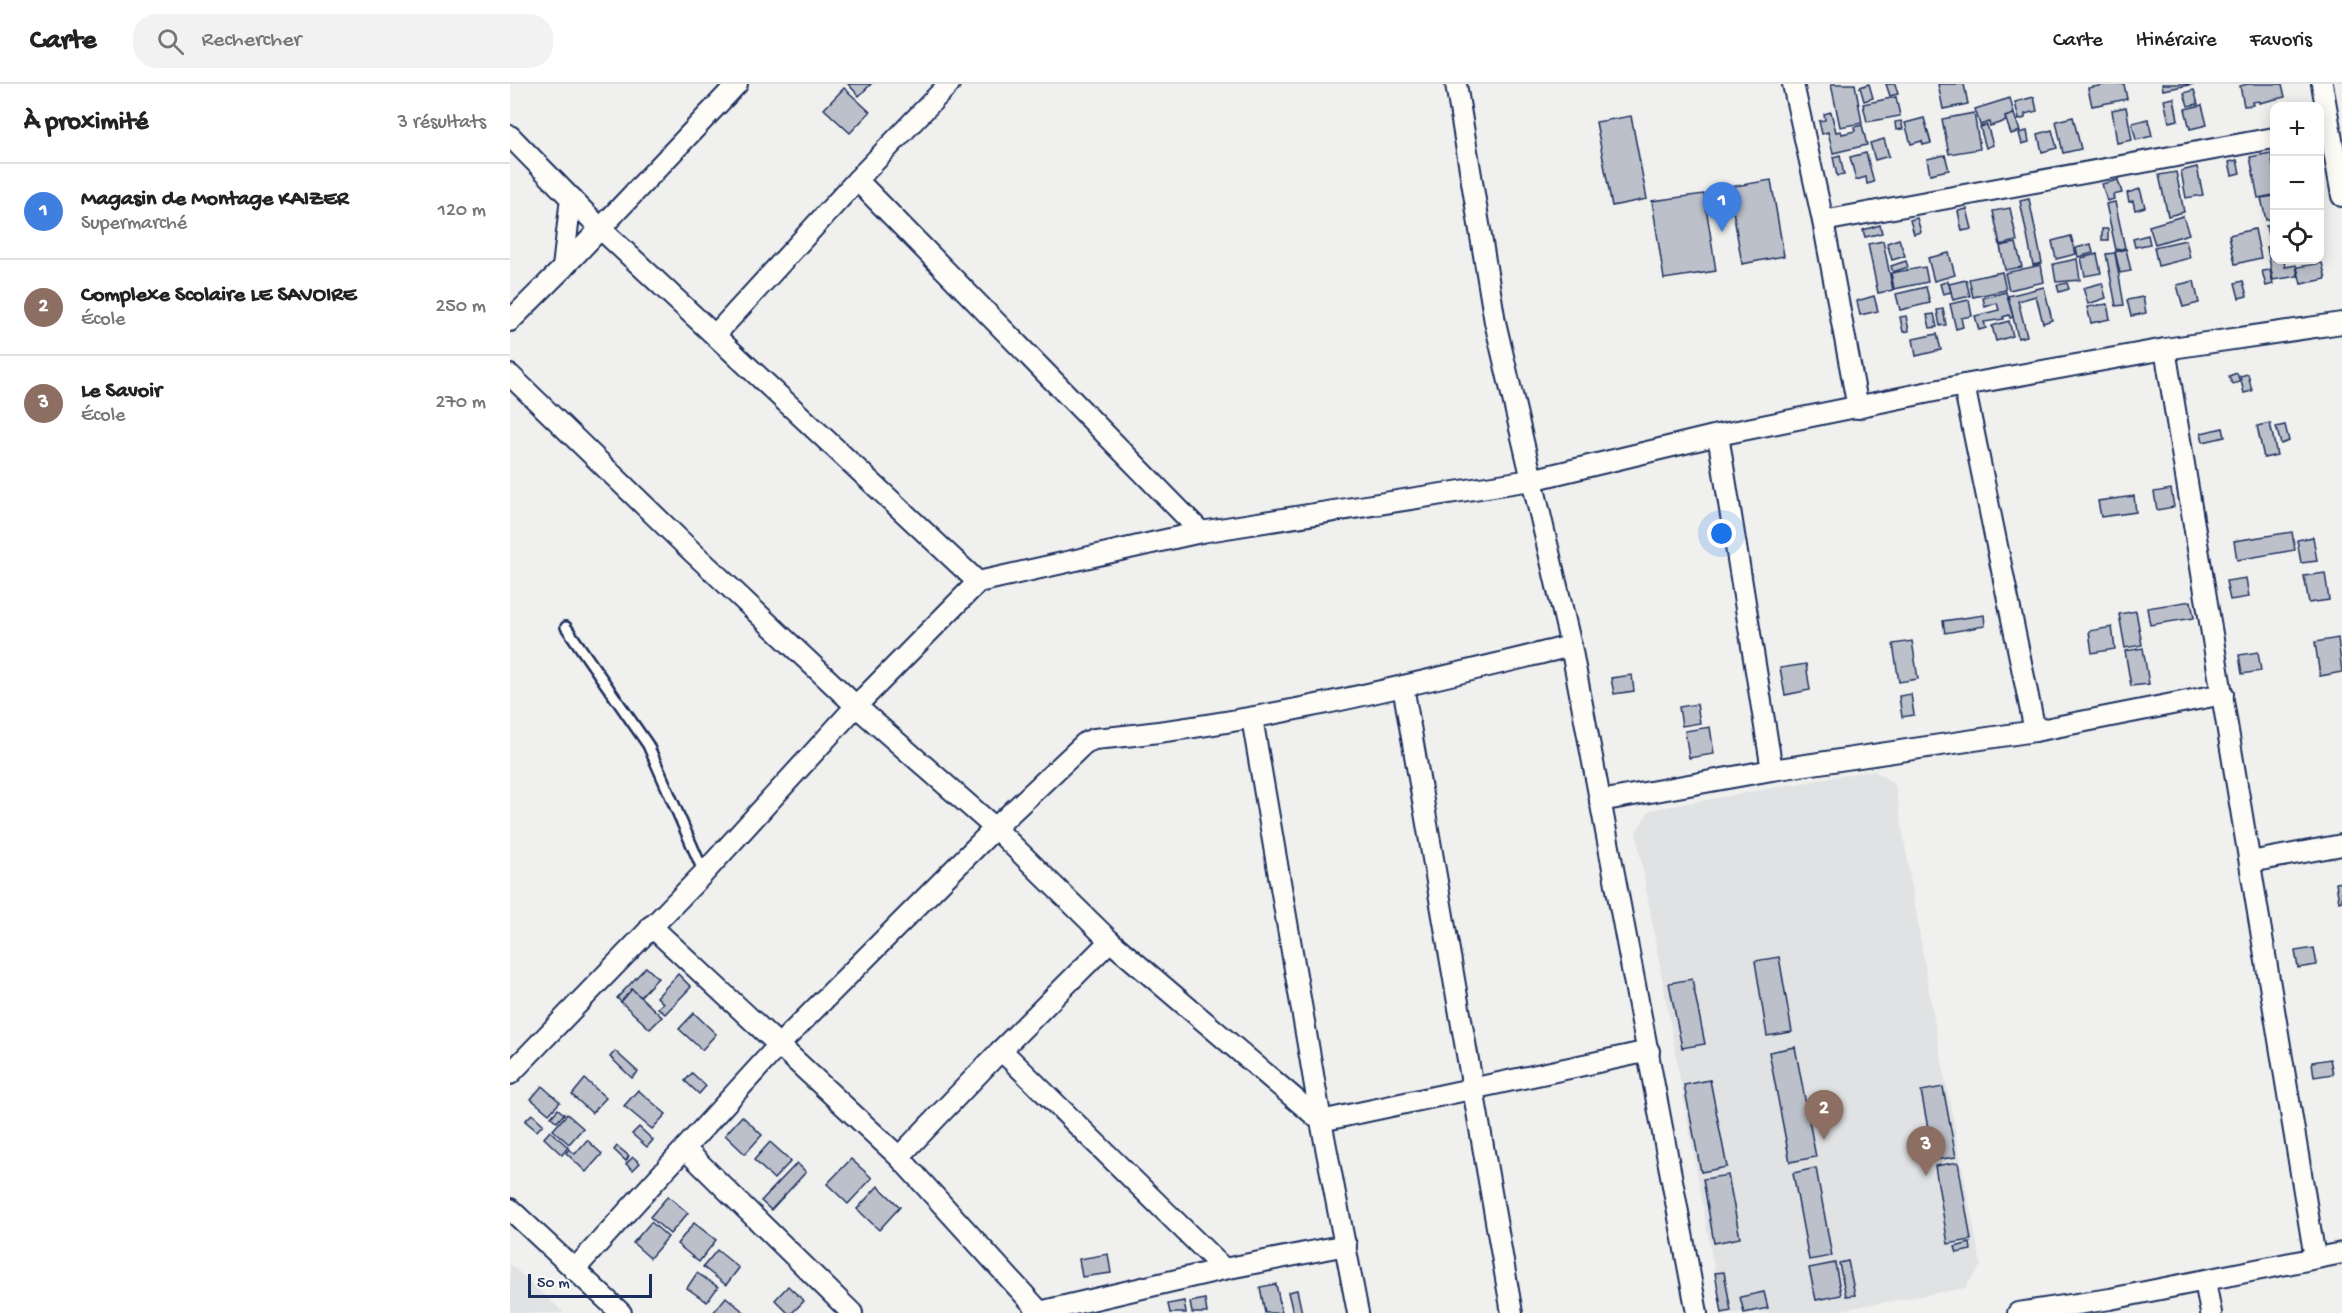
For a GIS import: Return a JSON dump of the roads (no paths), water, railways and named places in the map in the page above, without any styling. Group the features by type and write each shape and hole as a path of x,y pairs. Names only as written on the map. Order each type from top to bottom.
{"street":[{"path":"510,321 736,84"},
{"path":"715,335 857,180 949,84"},
{"path":"1456,84 1495,322 1571,646 1697,1313"},
{"path":"1793,84 1823,221 1858,408"},
{"path":"2322,84 2342,196"},
{"path":"510,136 600,228 978,582"},
{"path":"1823,221 2270,139"},
{"path":"857,180 1201,532"},
{"path":"563,268 571,197"},
{"path":"510,1074 704,873 856,706 978,582 1201,532 1531,480 1718,435 1964,386 2165,349 2342,323"},
{"path":"2165,349 2315,1258"},
{"path":"510,375 684,544 856,706 995,828 1110,941 1321,1121"},
{"path":"1964,386 2035,731"},
{"path":"1718,435 1772,770"},
{"path":"574,1270 778,1046 995,828 1085,743 1094,739 1252,718 1403,686 1571,646"},
{"path":"1403,686 1475,1089 1512,1313"},
{"path":"1600,801 1772,770 2035,731 2223,694"},
{"path":"1252,718 1321,1121 1358,1313"},
{"path":"2250,862 2342,845"},
{"path":"651,926 899,1157 1037,1313 1224,1269 1346,1245"},
{"path":"899,1157 1001,1050 1110,941"},
{"path":"1001,1050 1224,1269"},
{"path":"1321,1121 1649,1051"},
{"path":"686,1149 852,1313"},
{"path":"510,1209 621,1313"},
{"path":"2019,1313 2110,1299 2342,1253"},
{"path":"2205,1281 2211,1313"}],"lane":[{"path":"566,627 648,745 704,873"}],"place":[{"name":"Magasin de Montage KAIZER","path":"1722,232"},
{"name":"Complexe Scolaire LE SAVOIRE","path":"1824,1140"},
{"name":"Le Savoir","path":"1926,1176"}]}
